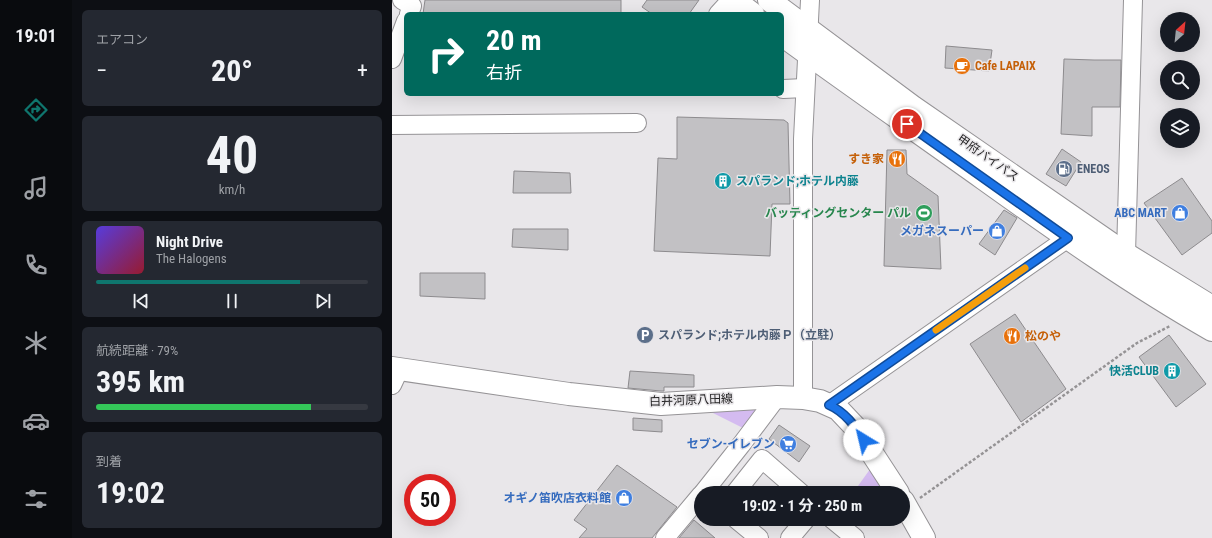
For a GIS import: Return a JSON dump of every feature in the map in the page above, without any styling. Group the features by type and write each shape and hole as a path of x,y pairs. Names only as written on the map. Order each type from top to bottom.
{"main road":[{"path":"734,0 750,12"},
{"name":"甲府バイパス","path":"769,0 913,107 1126,254 1203,304 1212,330"},
{"name":"甲府バイパス","path":"784,36 1117,272 1203,304"},
{"name":"白井河原八田線","path":"395,374 661,404 777,396 820,401 838,409 855,427 894,486"},
{"name":"白井河原八田線","path":"910,517 918,536"}],"street":[{"path":"402,0 412,6 410,12"},
{"path":"720,12 731,0"},
{"path":"803,398 803,139 805,88 810,29 810,0"},
{"path":"1126,254 1133,0"},
{"path":"392,59 404,26"},
{"path":"784,89 805,88"},
{"path":"392,125 638,123"},
{"path":"829,405 1068,238"},
{"path":"708,486 777,396"},
{"path":"741,486 762,460 786,486"},
{"path":"665,538 694,504"},
{"path":"790,538 800,526"},
{"path":"839,526 848,536"}],"path":[{"path":"910,495 1137,343 1203,304"}],"shaded area":[{"path":"762,407 743,428 711,412"},
{"path":"873,465 884,486 858,486"}],"building":[{"path":"425,0 621,0 621,12 423,12"},
{"path":"647,0 699,0 690,12 649,12 642,7"},
{"path":"946,46 992,50 989,71 945,68"},
{"path":"1064,59 1121,60 1120,107 1092,107 1092,136 1061,134"},
{"name":"スパランド;ホテル内藤","path":"677,117 784,120 788,123 790,204 772,204 770,256 654,251 658,158 677,159"},
{"path":"1062,149 1081,162 1066,186 1046,174"},
{"path":"887,150 906,150 907,174 938,196 941,269 884,266"},
{"path":"514,171 570,173 571,193 513,193"},
{"path":"1182,178 1212,221 1212,233 1182,255 1144,203"},
{"path":"1004,210 1017,218 995,255 979,244"},
{"path":"513,229 568,229 568,250 512,247"},
{"path":"420,273 485,273 485,299 420,296"},
{"path":"1015,314 1066,389 1021,422 970,344"},
{"name":"快活CLUB","path":"1169,335 1206,384 1176,407 1139,357"},
{"path":"630,371 694,375 694,387 664,387 664,391 628,388"},
{"path":"633,418 662,420 662,432 633,430"},
{"path":"779,425 810,446 799,462 769,439"},
{"path":"617,465 677,507 652,538 579,538 587,529 574,520"},
{"path":"694,520 694,526 701,526 715,538 679,538"}],"slow traffic":[{"path":"936,330 1025,268"}],"place":[{"name":"Cafe LAPAIX","path":"962,66"},
{"name":"すき家","path":"897,159"},
{"name":"ENEOS","path":"1064,169"},
{"name":"スパランド;ホテル内藤","path":"723,181"},
{"name":"バッティングセンター パル","path":"924,213"},
{"name":"ABC MART","path":"1180,213"},
{"name":"メガネスーパー","path":"997,231"},
{"name":"スパランド;ホテル内藤Ｐ（立駐）","path":"645,335"},
{"name":"松のや","path":"1012,336"},
{"name":"快活CLUB","path":"1172,371"},
{"name":"セブン-イレブン","path":"788,444"},
{"name":"オギノ笛吹店衣料館","path":"624,498"}],"route":[{"path":"864,440 846,416 838,409 829,405 1068,238 907,124"}]}
